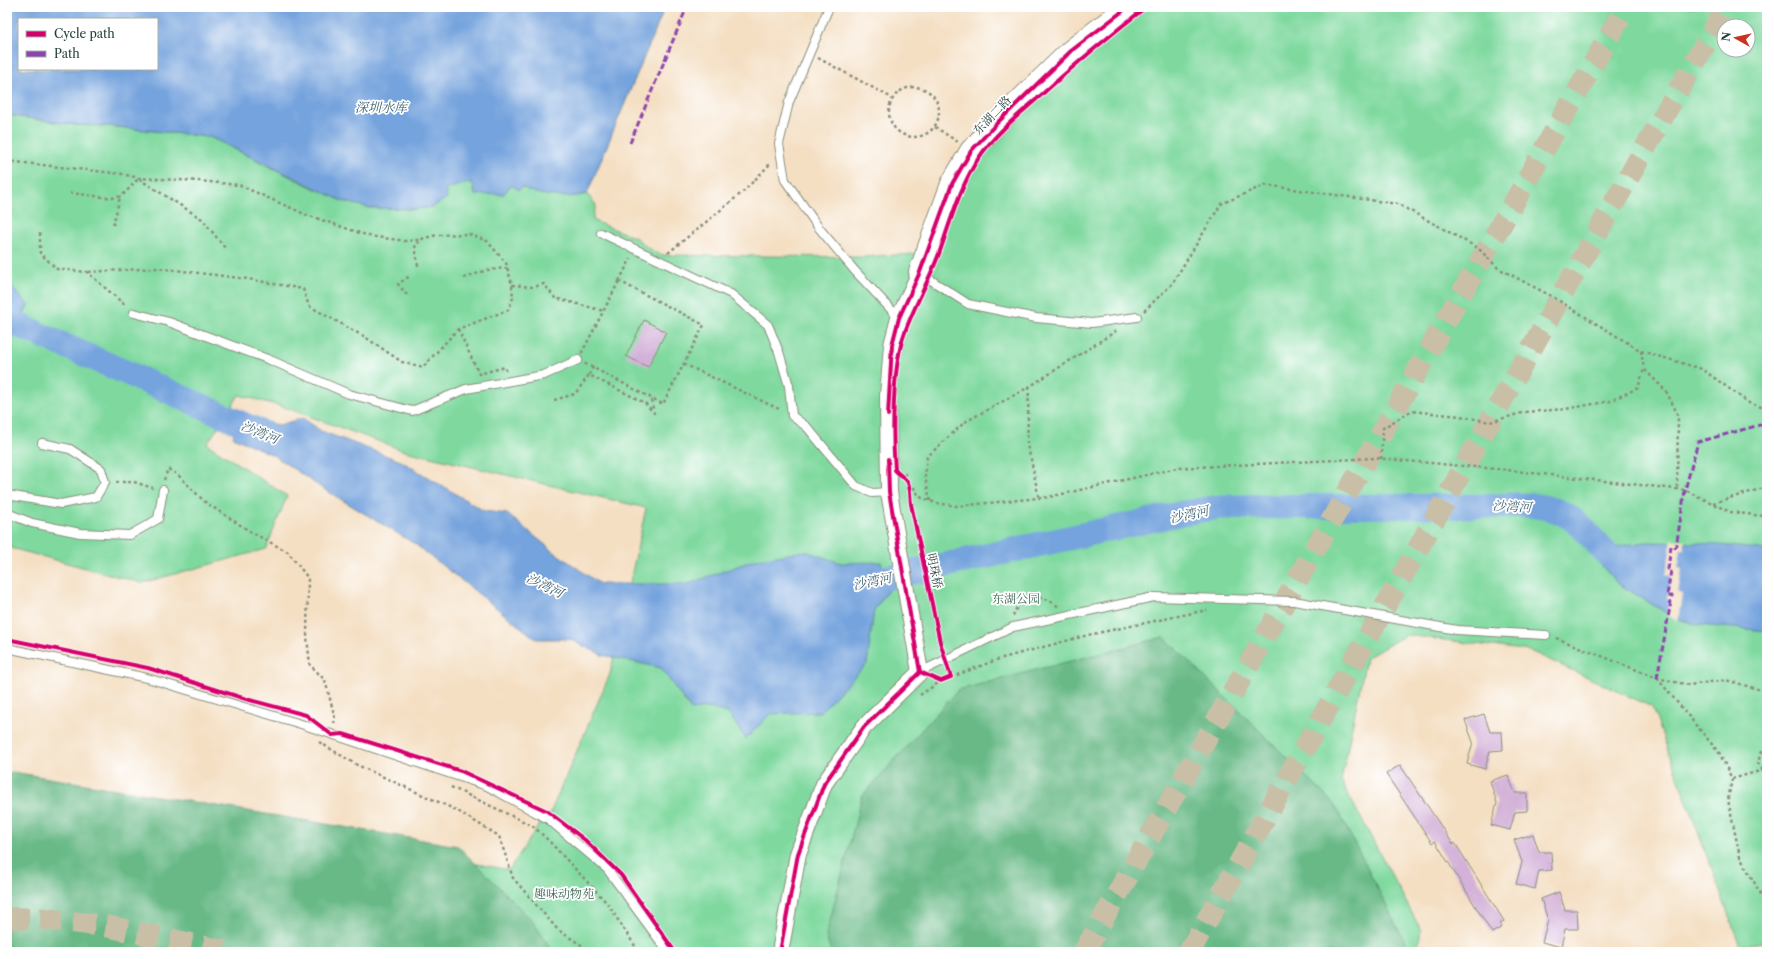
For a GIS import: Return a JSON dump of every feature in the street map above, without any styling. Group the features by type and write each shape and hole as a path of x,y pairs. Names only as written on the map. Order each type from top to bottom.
{"street":[{"name":"东湖二路","path":"920,272 952,184 971,150 1071,51 1128,7"},
{"path":"780,952 798,854 824,784 864,727 920,672 889,492 888,396 892,345 898,318 920,272"}],"lane":[{"path":"830,7 789,102 779,144 785,180 819,228 855,272 898,318"},
{"path":"601,233 731,294 768,325 779,352 789,386 792,416 807,427 856,486 872,492 889,492"},
{"path":"920,272 968,304 1036,318 1092,323 1137,317"},
{"path":"134,313 169,322 270,360 349,394 412,411 466,389 544,375 578,360"},
{"path":"7,495 61,504 96,497 105,482 101,469 70,449 42,443"},
{"path":"7,513 32,523 80,533 130,535 158,518 163,490"},
{"path":"920,672 1011,628 1154,598 1294,601 1457,630 1546,635"},
{"path":"7,648 148,678 332,735 487,786 548,819 607,869 668,952"}],"path":[{"path":"810,54 892,98"},
{"path":"913,87 928,91 934,96 938,108 938,119 935,127 930,132 918,138 904,136 898,133 889,117 888,110 892,98 905,88 913,87"},
{"path":"935,127 971,150"},
{"path":"661,260 744,191 780,152"},
{"path":"7,160 122,174 139,178 239,185 284,203 307,215 369,236 406,240 422,239 437,235 469,234 487,241 506,263 512,285 513,298 508,310 458,329 422,367 402,362 364,337 310,306 303,289 248,279 158,268 87,272 57,269 40,253 40,233"},
{"path":"113,224 120,197 139,178"},
{"path":"139,178 202,219 225,248"},
{"path":"930,501 925,476 927,457 966,422 1029,387 1137,317 1172,284 1221,204 1265,185 1398,204 1478,248 1498,268 1553,297 1641,351 1702,369 1749,403 1767,408"},
{"path":"70,193 112,198 120,197"},
{"path":"418,266 414,245 422,239"},
{"path":"619,281 704,326 663,404 578,360 604,311 619,281 636,249"},
{"path":"464,278 487,270 507,268"},
{"path":"87,272 134,313"},
{"path":"407,295 398,284 410,276"},
{"path":"512,285 533,287 544,284 555,298 604,311"},
{"path":"458,329 479,374 505,368"},
{"path":"1381,459 1383,428 1411,411 1460,416 1490,422 1525,412 1566,409 1610,401 1638,388 1644,369 1641,351"},
{"path":"684,364 792,416"},
{"path":"554,400 575,394 593,368"},
{"path":"1644,369 1666,391 1678,415 1677,490"},
{"path":"589,375 645,403 654,413 651,398"},
{"path":"1029,387 1027,445 1038,499"},
{"path":"909,485 913,484 915,491 922,498 958,506 1038,499 1177,468 1381,459 1497,469 1685,490 1730,512 1763,516 1767,515"},
{"path":"105,482 134,482 163,490 168,469 178,475 205,502 251,532 288,552 308,578 307,637 310,665 325,680 334,718 332,735"},
{"path":"899,475 906,480 909,485 910,492"},
{"path":"1712,504 1767,487"},
{"path":"1011,628 1012,618 1019,602 1030,597 1042,598 1056,605 1068,615"},
{"path":"917,697 951,676 999,659 1088,635 1210,610"},
{"path":"1546,635 1657,678 1689,685 1726,680 1761,690 1767,694"},
{"path":"945,660 951,676"},
{"path":"920,672 941,681"},
{"path":"1657,678 1720,754 1732,779 1728,800 1740,857 1767,905"},
{"path":"317,741 357,765 456,810 499,836 513,878 558,930 592,952"},
{"path":"1761,751 1758,763 1763,770"},
{"path":"1732,779 1763,770 1767,771"},
{"path":"448,785 533,826 607,903 638,952"}],"green space":[{"name":"东湖公园","path":"1147,7 1767,7 1767,941 1740,946 1652,707 1530,651 1406,635 1366,658 1341,781 1421,930 1417,952 7,952 27,779 509,870 541,822 545,825 610,674 646,508 405,451 284,407 239,395 207,444 287,496 266,549 142,583 7,547 7,351 28,305 7,283 7,115 76,125 108,126 210,137 315,189 370,208 415,209 433,207 445,189 472,182 475,195 511,185 583,195 587,194 596,205 593,216 594,221 636,238 648,248 661,255 861,257 932,253 978,159 995,139 1090,50"},
{"path":"1164,637 1335,805 1410,952 831,952 826,936 862,796 958,690"},
{"path":"13,772 458,846 531,919 553,952 7,952 7,775"}],"water":[{"name":"深圳水库","path":"7,7 665,7 587,194 580,196 563,197 545,195 522,187 519,190 511,185 504,194 475,195 472,182 445,189 447,198 433,207 415,209 370,208 342,201 210,137 108,126 76,125 7,115"},
{"path":"7,283 28,305 7,351"},
{"path":"238,415 279,425 303,418 321,431 401,461 484,511 507,514 553,551 600,584 688,584 754,560 805,551 841,563 881,562 889,589 874,610 867,664 820,712 770,714 746,739 728,713 708,708 691,710 661,668 602,655 569,639 536,639 415,544 322,488 273,455 233,437"},
{"path":"1571,530 1596,530 1613,547 1645,542 1700,543 1767,550 1767,631 1698,625 1675,618 1617,583"}],"pier":[{"path":"1672,540 1685,540 1684,549 1681,549 1678,568 1682,569 1678,593 1682,594 1678,621 1667,615 1670,600 1667,599 1671,576 1666,575"}],"building":[{"path":"644,320 666,332 648,367 626,356"},
{"path":"1484,714 1490,732 1502,732 1503,750 1490,751 1485,769 1467,764 1473,742 1465,720"},
{"path":"1400,765 1453,844 1455,843 1504,921 1500,924 1502,927 1492,933 1435,841 1432,843 1386,774"},
{"path":"1508,775 1515,793 1527,793 1527,811 1515,812 1510,830 1491,825 1497,803 1490,781"},
{"path":"1533,834 1539,852 1551,852 1552,870 1539,871 1535,889 1516,884 1522,862 1514,840"},
{"path":"1559,892 1565,910 1577,910 1578,929 1565,929 1561,947 1542,942 1548,920 1541,899"}],"waterway":[{"name":"沙湾河","path":"18,325 268,435"},
{"name":"沙湾河","path":"853,585 1183,513 1219,507 1515,505 1545,507 1555,510 1572,519 1582,527 1607,554"}],"tunnel":[{"path":"1084,952 1626,7"},
{"path":"1189,952 1673,99 1727,7"},
{"path":"7,918 45,919 106,926 229,952"}],"marked path":[{"path":"630,143 687,7"},
{"path":"1657,678 1672,596 1667,596 1671,570 1668,569 1671,546 1676,547 1685,490 1698,442 1767,423"}],"cycle path":[{"path":"888,415 892,345 899,318 920,272 952,184 971,151 997,123 1071,51 1128,7"},
{"name":"明珠桥","path":"920,672 941,681 951,677 940,642 911,504 909,486 906,480 895,470 893,438 895,381 905,332 936,261 961,192 984,150 1023,111 1092,51 1146,7"},
{"path":"888,459 889,492 920,672"},
{"path":"7,639 148,668 246,699 306,715 332,735 343,734 461,771 547,811 585,840 621,875 675,952"},
{"path":"780,952 798,854 824,784 864,727 920,672"}],"park label":[{"name":"趣味动物苑","path":"564,893"}]}
